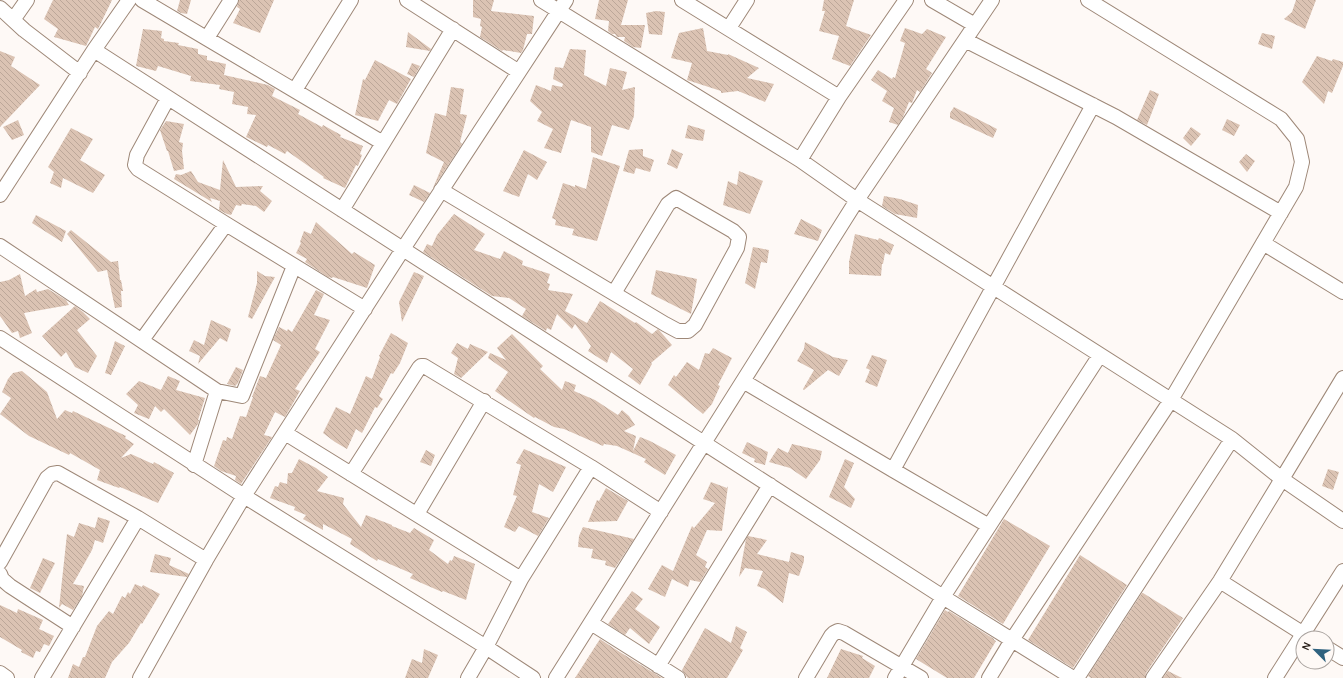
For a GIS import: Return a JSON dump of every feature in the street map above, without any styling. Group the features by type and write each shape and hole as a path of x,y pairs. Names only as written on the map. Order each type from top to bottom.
{"street":[{"path":"13,20 27,0"},
{"path":"0,195 94,50 129,0"},
{"path":"142,0 383,143"},
{"path":"207,38 231,0"},
{"path":"295,90 351,0"},
{"path":"407,0 519,72"},
{"path":"541,0 562,5 800,160 858,200 1232,439 1282,479 1343,521"},
{"path":"682,0 839,97"},
{"path":"729,28 747,0"},
{"path":"800,160 839,97 906,0"},
{"path":"932,0 975,25"},
{"path":"556,678 858,200 992,0"},
{"path":"988,678 1171,400 1296,187 1302,162 1297,139 1281,119 1088,0"},
{"path":"140,678 206,560 244,496 562,5"},
{"path":"0,8 80,73"},
{"path":"342,210 453,29"},
{"path":"965,40 1116,117 1281,213"},
{"path":"94,50 943,597 1073,678"},
{"path":"168,98 137,155 135,165 141,172 365,309"},
{"path":"893,470 1093,105"},
{"path":"441,190 614,293 678,331 688,331 695,325 738,248 739,238 732,230 676,198 668,204 614,293"},
{"path":"142,340 226,224"},
{"path":"1263,243 1343,292"},
{"path":"0,246 217,391 242,396 294,266"},
{"path":"0,338 244,496 533,678"},
{"path":"899,672 943,597 1100,355"},
{"path":"351,474 419,368 424,366 591,466 660,512"},
{"path":"1153,678 1220,581 1343,378"},
{"path":"744,381 989,526"},
{"path":"194,464 217,391"},
{"path":"416,514 484,402"},
{"path":"285,433 521,579"},
{"path":"1077,678 1232,439"},
{"path":"468,678 486,647 521,579 591,466"},
{"path":"0,562 47,478 52,474 58,473 138,518 206,560"},
{"path":"658,666 770,486"},
{"path":"42,678 138,518"},
{"path":"1309,630 1343,571"},
{"path":"0,574 2,579 10,586 73,627"},
{"path":"1220,581 1297,630"},
{"path":"591,623 678,678"},
{"path":"806,678 831,636 838,631 899,672 921,678"},
{"path":"1275,678 1295,651"},
{"path":"0,673 7,678"}],"building":[{"path":"53,0 112,0 98,29 95,27 86,46 54,37 58,29 44,19"},
{"path":"180,0 191,0 187,14 177,11"},
{"path":"239,0 274,0 260,33 233,23 240,9 237,7"},
{"path":"473,0 494,0 491,11 534,16 532,34 527,34 521,53 502,51 480,37 482,27 480,26 481,19 473,17"},
{"path":"599,0 628,0 621,25 645,25 641,48 633,47 624,41 625,37 617,37 615,34 608,31 609,21 595,19"},
{"path":"824,0 854,0 846,26 871,35 850,66 832,59 839,36 819,31 825,11 822,11"},
{"path":"1296,0 1316,0 1305,29 1284,19 1292,12"},
{"path":"656,11 665,12 662,35 649,34 646,13"},
{"path":"703,28 707,51 728,54 759,68 747,78 774,84 765,102 738,91 721,93 721,91 687,80 692,63 671,58 679,33"},
{"path":"905,28 922,34 927,29 946,37 926,69 932,73 920,92 917,90 912,103 909,102 898,125 889,122 894,108 882,101 887,91 871,80 878,70 892,79 893,77 895,78 905,43 900,41"},
{"path":"143,29 162,31 161,38 164,39 164,41 179,43 178,45 198,49 198,54 207,56 207,60 226,64 224,75 268,85 275,89 272,96 300,110 298,114 322,127 323,125 341,135 340,137 363,146 360,154 362,155 358,166 356,165 345,188 323,178 324,177 287,151 285,154 268,145 267,147 246,137 256,115 247,114 248,107 232,104 234,92 219,89 220,85 190,81 191,76 158,66 156,71 136,66"},
{"path":"408,32 431,49 430,51 406,47"},
{"path":"1262,33 1275,36 1272,49 1258,44"},
{"path":"570,49 586,50 584,75 606,86 610,68 627,72 622,90 635,87 634,116 629,130 612,125 602,156 591,152 591,127 571,120 561,153 544,148 553,129 537,121 542,112 530,101 536,85 551,91 552,85 562,87 563,84 553,79 555,67 563,68"},
{"path":"0,51 15,57 11,66 40,85 0,127"},
{"path":"1317,56 1332,61 1333,59 1343,62 1343,66 1332,93 1328,91 1324,104 1302,82"},
{"path":"375,60 411,79 397,104 389,100 378,121 355,115 363,79 365,80"},
{"path":"412,63 420,66 414,77 407,74"},
{"path":"451,87 464,89 460,114 467,115 460,142 462,144 433,188 444,162 426,153 435,113 446,116"},
{"path":"1150,90 1159,94 1147,125 1137,120"},
{"path":"954,107 997,129 993,138 950,118 950,113"},
{"path":"1227,119 1240,125 1234,136 1222,130"},
{"path":"18,120 24,135 12,140 3,127"},
{"path":"166,121 184,124 179,142 183,143 182,151 184,169 174,171 160,130"},
{"path":"688,125 705,130 703,141 685,138"},
{"path":"1191,127 1201,134 1191,146 1183,138"},
{"path":"71,128 93,139 80,160 105,175 93,193 63,178 61,188 50,183 54,172 48,167"},
{"path":"643,149 643,156 654,160 650,172 636,168 634,174 623,171 629,150"},
{"path":"672,149 683,154 677,169 667,164"},
{"path":"524,150 547,162 537,180 528,174 519,197 503,191"},
{"path":"1246,154 1255,161 1247,172 1239,162"},
{"path":"593,157 620,166 597,241 572,235 574,229 555,225 556,220 552,218 563,183 586,189"},
{"path":"223,160 236,187 263,186 260,191 272,201 264,212 256,206 242,204 241,206 236,205 231,215 227,214 219,210 220,201 210,198 212,202 174,179 176,174 181,175 191,171 198,182 220,190"},
{"path":"739,171 763,181 750,214 723,205 728,181 737,185"},
{"path":"414,185 430,193 424,202 409,195"},
{"path":"884,196 918,205 917,218 895,214 882,206"},
{"path":"454,214 485,234 474,250 500,259 504,251 523,261 522,265 550,274 547,283 550,284 548,290 573,294 565,311 587,323 600,301 635,323 636,322 652,334 658,329 672,345 651,363 652,364 640,385 628,376 633,369 611,352 607,363 588,351 591,346 575,324 572,329 557,314 551,330 547,328 546,331 522,316 526,309 509,298 492,296 423,252 427,244 432,246 437,235"},
{"path":"36,215 66,231 62,242 32,223"},
{"path":"801,219 822,230 818,241 794,234"},
{"path":"316,222 352,254 354,252 375,265 367,288 333,277 328,277 305,262 307,259 296,253 301,243 300,242 304,231 311,234"},
{"path":"71,230 111,262 118,261 123,291 121,291 122,307 115,308 107,270 98,272 67,234"},
{"path":"855,234 878,240 879,238 894,245 890,255 885,253 881,276 849,274 849,262"},
{"path":"753,247 769,250 767,263 761,262 755,289 745,283"},
{"path":"656,270 697,279 691,314 651,294"},
{"path":"257,271 265,276 275,277 252,319 248,317 257,283"},
{"path":"414,272 424,276 402,322 399,302"},
{"path":"20,274 25,296 36,289 37,292 48,289 66,300 69,305 24,313 32,333 20,338 18,331 12,333 0,316 0,282 9,280"},
{"path":"316,290 324,294 314,315 330,320 315,349 320,352 295,389 300,391 285,417 275,412 264,435 272,437 241,484 235,480 236,476 221,471 214,466 223,440 226,441 227,437 232,439 240,416 246,417 260,376 266,378 281,345 273,340 279,327 287,331 288,329 292,332"},
{"path":"75,306 90,319 77,330 97,356 88,373 75,367 66,352 61,357 42,336"},
{"path":"211,320 231,329 227,342 220,338 198,364 200,356 189,351 194,340 204,345"},
{"path":"391,333 408,343 400,363 393,374 391,373 379,396 383,399 377,408 375,407 362,433 356,429 347,449 323,433 336,407 350,414 366,376 372,379 380,357 379,356"},
{"path":"512,334 543,366 540,369 562,390 565,381 576,385 574,391 595,400 618,415 622,410 629,416 635,425 624,431 636,436 633,451 640,437 676,455 665,475 644,462 646,459 617,446 604,444 603,446 564,429 554,427 535,417 534,418 495,391 508,372 488,358 490,353 506,360 497,348"},
{"path":"115,341 125,346 111,375 105,373"},
{"path":"805,342 833,357 848,360 839,376 828,370 804,390 803,389 814,370 797,361 804,349"},
{"path":"457,343 468,349 470,344 488,352 461,378 454,374 458,358 451,353"},
{"path":"713,348 732,358 718,385 720,386 712,404 703,414 668,385 674,375 676,377 687,362 699,370 705,353 709,354"},
{"path":"872,355 887,360 877,387 865,382 870,370 866,368"},
{"path":"236,367 243,370 238,383 235,386 227,384"},
{"path":"22,371 47,392 57,419 65,410 72,413 73,411 126,436 125,438 134,444 121,458 131,454 153,464 154,462 174,473 158,503 120,487 119,488 97,480 100,470 70,453 69,455 29,436 0,414 11,398 2,392 8,379 13,373"},
{"path":"168,376 180,381 176,390 205,398 198,424 190,435 164,409 161,412 155,406 149,419 134,413 138,405 126,394 139,381 161,390"},
{"path":"747,442 768,452 765,465 754,462 755,459 742,453"},
{"path":"792,444 822,451 820,460 806,479 790,468 769,462 778,448 788,453"},
{"path":"524,449 566,467 553,492 539,484 532,512 549,518 538,536 519,526 515,532 504,527 517,496 513,495 521,465 516,463"},
{"path":"426,450 435,455 431,466 420,462"},
{"path":"299,459 316,468 328,477 317,491 344,498 343,504 361,527 366,515 410,533 414,528 434,540 429,550 448,564 450,560 452,561 454,556 475,564 466,600 443,591 442,592 410,578 413,574 378,559 377,561 350,544 352,539 323,524 323,530 303,519 306,515 294,510 295,507 270,498 275,486 278,487 280,482 287,484 288,473 292,473"},
{"path":"845,459 854,463 844,487 855,499 851,508 829,497"},
{"path":"1328,469 1339,472 1333,490 1322,486"},
{"path":"711,482 727,488 728,486 722,531 707,530 696,555 707,562 705,567 708,569 700,582 690,580 688,587 672,579 665,597 648,589 662,565 673,571 692,526 694,528 715,503 703,499"},
{"path":"606,488 628,501 617,521 588,522 597,500 599,501"},
{"path":"98,517 110,521 103,543 95,540 92,550 73,584 84,586 82,596 73,610 62,604 59,608 67,534 74,537 79,523 95,528"},
{"path":"1004,519 1050,546 1003,624 958,596"},
{"path":"583,527 634,539 615,568 605,565 606,561 591,558 593,549 578,547 579,536"},
{"path":"748,536 767,540 757,554 789,562 791,552 804,556 804,561 799,576 789,573 783,603 765,589 757,586 763,571 745,568 739,577 746,539"},
{"path":"155,554 171,558 169,565 189,574 187,577 150,572"},
{"path":"1080,555 1127,585 1073,668 1028,640"},
{"path":"43,558 55,563 40,593 30,588"},
{"path":"135,584 142,587 143,585 160,594 129,643 112,662 105,678 68,678 73,664 79,667 83,657 85,657 97,626 109,611 113,614 122,596 125,598 128,592 130,594"},
{"path":"632,591 643,599 635,609 660,627 649,644 630,628 625,635 608,624"},
{"path":"1142,593 1183,618 1146,673 1145,678 1091,678 1088,676"},
{"path":"0,605 17,613 18,609 43,620 39,629 54,636 49,646 44,644 40,652 36,651 33,658 21,652 22,650 0,637"},
{"path":"945,610 948,612 949,611 996,641 974,678 947,678 916,659"},
{"path":"736,626 747,632 740,648 743,650 727,678 688,678 682,670 705,628 731,643"},
{"path":"600,639 615,649 662,678 575,678"},
{"path":"424,649 438,655 428,678 405,678 412,659 422,663"},
{"path":"841,649 863,656 862,658 875,666 869,678 827,678"},
{"path":"1168,671 1182,678 1163,678"}]}
